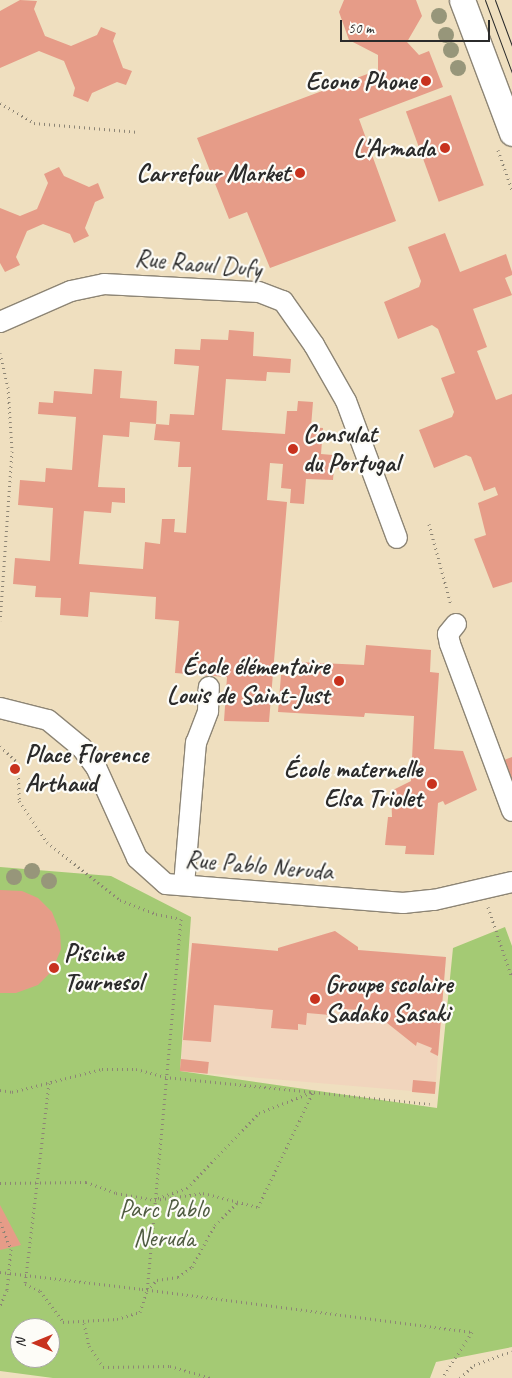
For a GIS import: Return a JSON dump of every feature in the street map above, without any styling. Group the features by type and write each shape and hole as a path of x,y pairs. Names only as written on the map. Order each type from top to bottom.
{"main road":[{"path":"462,0 512,133"}],"street":[{"name":"Rue Raoul Dufy","path":"0,322 71,291 104,284 258,292 283,301 318,351 346,401 397,538"},
{"path":"456,624 448,634 450,644 512,811"},
{"path":"184,885 196,743 208,710 210,687"},
{"name":"Rue Pablo Neruda","path":"0,708 48,720 82,748 96,767 137,858 166,884 403,903 512,882"}],"path":[{"path":"0,103 34,123 139,132"},
{"path":"0,353 8,387 12,451 0,621"},
{"path":"429,524 456,624"},
{"path":"0,746 18,763 19,801 47,842 120,900 156,914 181,919 147,1290 140,1312 117,1320 84,1323 63,1322 40,1291 25,1284 49,1083"},
{"path":"482,889 512,978"},
{"path":"0,1090 12,1092 102,1069 136,1069 165,1078 430,1104"},
{"path":"155,1200 187,1188 259,1113 313,1092"},
{"path":"0,1183 86,1182 116,1193 155,1200 203,1193 236,1204 258,1206 313,1092"},
{"path":"147,1290 158,1280 178,1277 192,1268 215,1225 236,1204"},
{"path":"0,1222 11,1249 10,1273 0,1306"},
{"path":"0,1272 472,1332 442,1378"},
{"path":"84,1323 89,1346 103,1367 170,1366 211,1378"},
{"path":"460,1378 474,1365 512,1351"}],"shaded area":[{"name":"Groupe scolaire Sadako Sasaki","path":"335,931 358,950 446,957 435,1093 180,1071 192,943 278,951 278,948"}],"green space":[{"name":"Parc Pablo Neruda","path":"0,867 111,876 191,917 180,1071 437,1108 453,948 505,927 512,946 512,1347 436,1362 430,1378 53,1378 0,1371"}],"building":[{"path":"20,0 37,1 34,9 45,36 71,46 97,35 101,27 116,33 113,41 123,68 132,71 126,85 117,82 92,93 88,102 73,96 75,88 64,61 39,51 0,68 0,11"},
{"path":"344,0 416,0 422,16 407,42 419,55 429,51 443,87 359,119 396,221 270,268 247,212 229,219 197,138 378,70 378,55 349,40 339,12"},
{"name":"L'Armada","path":"451,95 484,185 439,202 406,111"},
{"path":"59,167 64,176 89,187 98,183 104,198 95,202 85,228 89,236 74,243 70,234 43,224 27,231 16,257 20,265 5,272 0,263 0,208 20,216 37,209 48,183 44,174"},
{"path":"445,233 460,272 506,254 512,272 512,275 505,278 512,295 473,309 487,347 477,351 496,400 512,394 512,582 493,588 474,539 486,535 478,503 498,495 495,487 484,491 471,457 466,455 434,468 419,430 452,417 454,412 441,378 455,373 438,329 432,325 398,339 384,302 419,287 421,281 408,247"},
{"path":"229,330 254,332 253,356 291,359 290,373 267,372 266,381 226,379 222,430 285,434 287,411 297,411 298,401 313,402 311,427 323,428 321,454 345,456 344,469 334,468 333,480 306,479 304,504 290,503 291,489 281,488 283,464 270,463 267,500 287,502 269,722 224,721 227,677 175,673 179,621 155,619 156,597 90,592 88,617 60,615 61,598 35,597 36,586 13,584 15,558 50,561 53,508 18,505 20,480 45,482 46,468 72,470 76,417 38,414 39,402 53,403 54,391 92,394 94,369 122,371 120,398 157,401 156,424 169,425 170,414 194,415 199,366 174,364 175,349 200,350 201,339 228,340","holes":["130,422 156,424 154,440 180,442 178,467 191,467 186,533 174,532 175,519 162,519 160,544 145,542 143,569 79,564 84,511 111,513 112,502 125,503 125,488 98,487 103,435 129,437"]},
{"path":"366,645 431,650 430,672 439,673 434,749 463,751 477,790 445,805 443,801 438,803 434,855 405,854 406,846 385,845 388,817 392,817 391,791 411,781 414,716 365,713 364,717 278,712 281,675 297,676 298,662 364,665"},
{"path":"512,757 512,780 504,760"},
{"path":"0,890 22,891 38,898 52,912 60,932 61,949 52,971 38,985 16,993 0,993"},
{"path":"335,931 358,947 358,950 446,957 438,1056 430,1052 432,1048 417,1042 416,1046 372,1011 331,1008 330,1015 307,1013 306,1025 298,1024 298,1030 271,1028 273,1010 214,1005 211,1042 183,1040 192,943 278,951 278,948"},
{"path":"181,1059 209,1062 208,1074 180,1071"},
{"path":"413,1080 436,1082 435,1094 412,1092"},
{"path":"0,1205 21,1245 0,1250"}],"tram line":[{"path":"485,0 512,73"},
{"path":"495,0 512,46"}],"place":[{"name":"Econo Phone","path":"426,81"},
{"name":"L'Armada","path":"445,148"},
{"name":"Carrefour Market","path":"300,173"},
{"name":"Consulat du Portugal","path":"293,449"},
{"name":"École élémentaire Louis de Saint-Just","path":"339,681"},
{"name":"Place Florence Arthaud","path":"15,769"},
{"name":"École maternelle Elsa Triolet","path":"432,784"},
{"name":"Piscine Tournesol","path":"54,968"},
{"name":"Groupe scolaire Sadako Sasaki","path":"315,999"}]}
